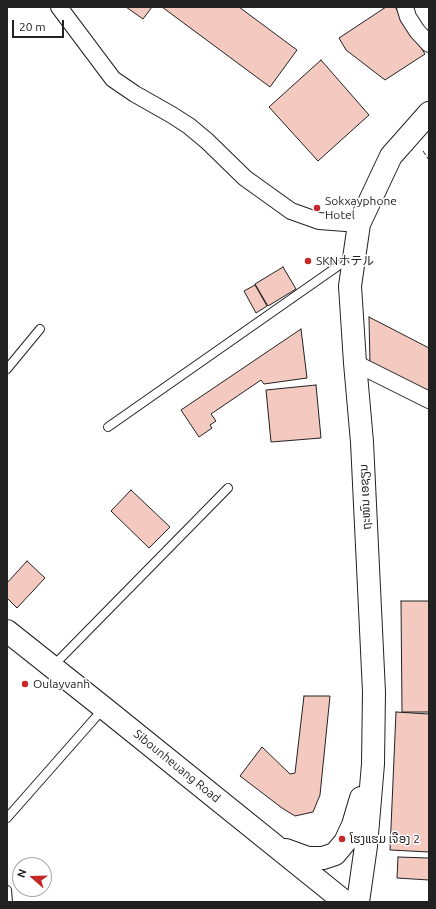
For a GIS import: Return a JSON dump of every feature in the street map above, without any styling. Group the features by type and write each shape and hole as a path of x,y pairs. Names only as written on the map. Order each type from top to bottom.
{"main road":[{"name":"ຖະໜົນ ເອຊຽນ","path":"358,902 366,846 373,764 374,692 362,442 350,286 360,224 391,156 429,113"},
{"name":"Sibounheuang Road","path":"8,635 104,708 345,902"},
{"path":"278,847 308,858 323,858 335,854 345,842 353,825 361,796 373,764"}],"street":[{"path":"59,7 113,79 189,126 207,141 245,178 291,211 319,221 360,224"},
{"path":"405,7 411,22 429,44"},
{"path":"355,363 429,400"}],"lane":[{"path":"108,427 355,254"},
{"path":"7,369 40,329"},
{"path":"52,667 228,488"},
{"path":"7,818 104,708"},
{"path":"7,890 8,902"}],"building":[{"path":"126,7 152,7 143,19"},
{"path":"162,7 239,7 297,50 270,87"},
{"path":"386,7 395,7 425,54 385,80 346,50 339,38"},
{"path":"321,60 369,115 318,161 269,107"},
{"path":"283,267 296,289 268,306 255,284"},
{"path":"255,285 267,306 256,313 244,291"},
{"path":"369,317 429,348 429,394 370,365"},
{"path":"301,329 307,378 264,384 261,380 211,414 216,421 210,425 212,428 199,437 181,410"},
{"path":"316,385 321,438 271,442 266,390"},
{"path":"131,490 170,527 149,548 111,511"},
{"path":"27,561 45,578 17,608 7,598 7,583"},
{"path":"401,601 429,601 429,712 402,712"},
{"path":"304,696 330,696 320,795 313,812 295,816 240,776 262,747 290,774 295,773"},
{"path":"396,712 429,714 429,852 390,850"},
{"path":"398,857 429,858 429,880 397,878"}],"fence":[{"path":"423,151 429,160"}],"place":[{"name":"Sokxayphone Hotel","path":"317,208"},
{"name":"SKNホテル","path":"308,261"},
{"name":"Oulayvanh","path":"25,684"},
{"name":"ໂຮງແຮມ ເຈືອງ 2","path":"342,839"}]}
